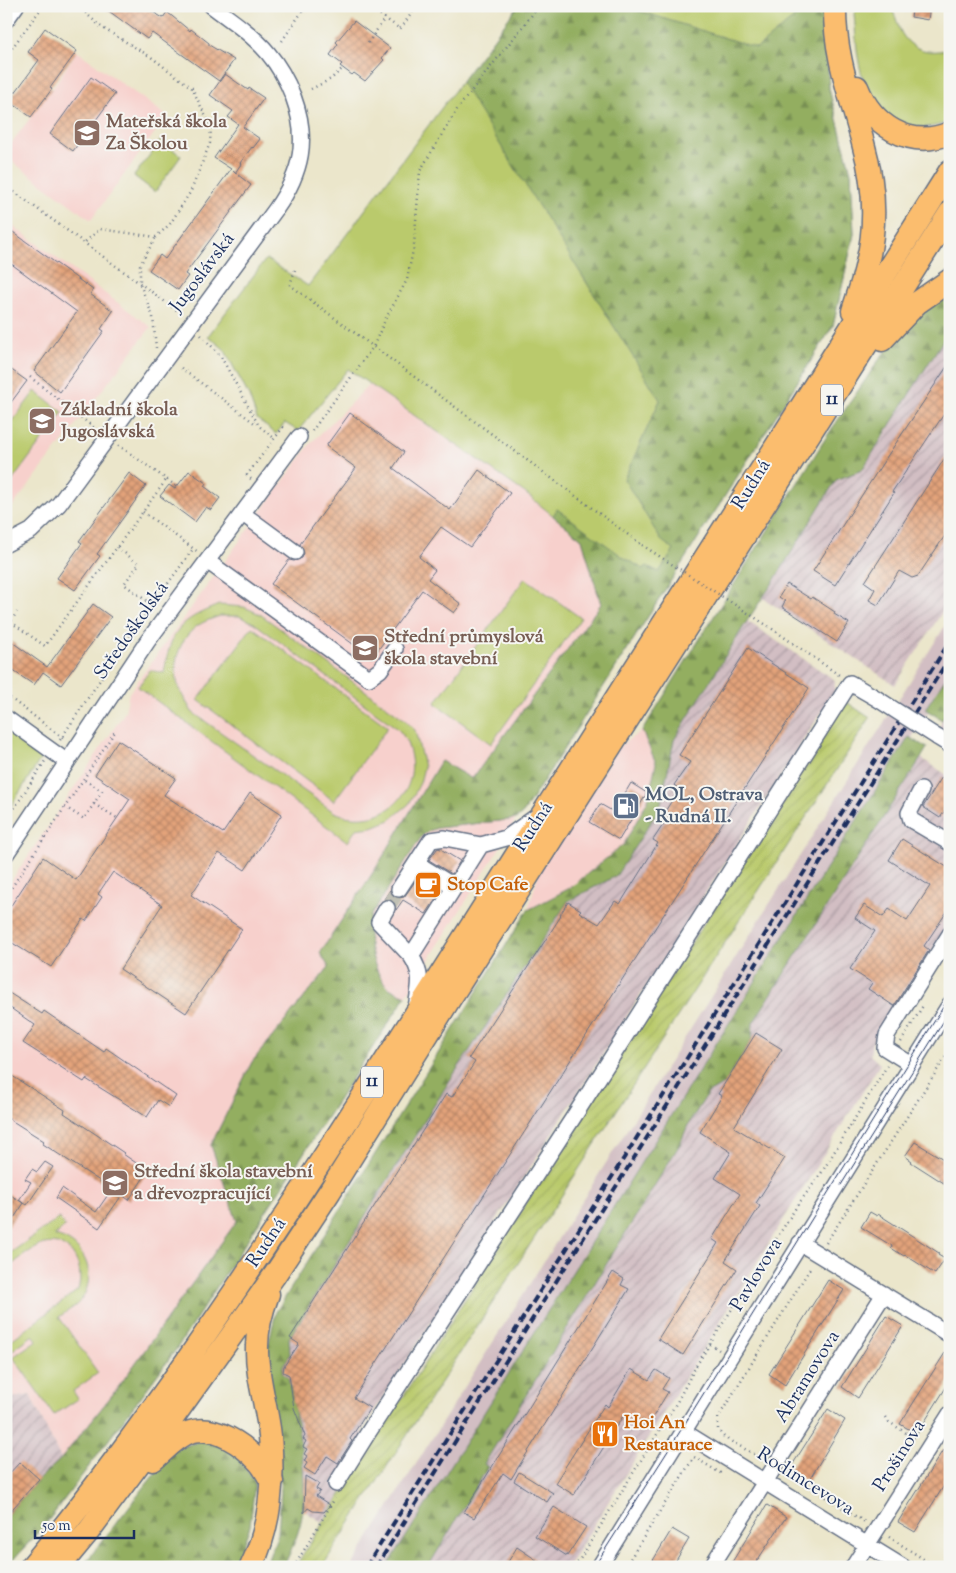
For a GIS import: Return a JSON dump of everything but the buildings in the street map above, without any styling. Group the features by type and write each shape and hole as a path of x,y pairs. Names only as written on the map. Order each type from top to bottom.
{"highway":[{"path":"835,6 839,55 864,145 870,173 873,210 871,244 867,264 841,344"},
{"path":"843,6 844,33 850,67 859,93 871,114 885,126 908,136 927,138 950,133"},
{"name":"Rudná","path":"31,1567 77,1511 155,1406 307,1184 950,172"},
{"name":"Rudná","path":"60,1567 172,1419 274,1276 336,1182 950,213"},
{"path":"840,387 907,312 927,295 950,280"},
{"path":"251,1567 268,1518 272,1481 270,1436 256,1347 261,1317 274,1276"},
{"path":"119,1490 174,1442 188,1433 200,1430 220,1434 245,1448 260,1463 272,1481"}],"street":[{"path":"6,20 16,6"},
{"name":"Jugoslávská","path":"6,544 31,531 59,504 185,320 289,189 298,168 302,142 299,114 283,75 267,51 216,7"},
{"name":"Středoškolská","path":"6,854 66,762 205,558 243,514 299,437"},
{"path":"243,514 295,552"},
{"path":"205,558 369,678 380,670 395,649"},
{"path":"336,1484 581,1106 850,683 943,741"},
{"path":"6,718 66,762"},
{"path":"921,790 908,813 911,820 950,843"},
{"path":"399,889 431,840 444,838 481,846 506,838 544,811"},
{"path":"411,956 481,846"},
{"path":"416,863 455,887"},
{"path":"387,908 379,922 411,956 418,967 420,978 415,1013"},
{"path":"912,1065 885,1048 886,1035 950,934"},
{"name":"Pavlovova","path":"599,1567 950,1004"},
{"path":"800,1243 950,1335"},
{"name":"Abramovova","path":"712,1567 765,1480 884,1294"},
{"name":"Prošinova","path":"853,1567 950,1414"},
{"name":"Rodimcevova","path":"684,1432 765,1480 903,1567"}],"path":[{"path":"6,56 43,6"},
{"path":"78,6 101,28 151,58 192,88 211,127 210,143 191,191 170,224 156,237 140,265 140,284 153,316 156,348"},
{"path":"282,41 306,6"},
{"path":"368,6 400,29 418,6"},
{"path":"299,437 304,441 373,347 386,318 407,280 414,244 420,171 458,108 539,6"},
{"path":"368,43 385,18"},
{"path":"311,89 331,79 343,68"},
{"path":"6,186 140,284 204,337 220,355 259,426"},
{"path":"84,243 100,229 156,237"},
{"path":"295,270 290,285 373,347 642,545 768,626 850,683"},
{"path":"182,368 274,438"},
{"path":"256,482 246,475 284,426"},
{"path":"11,622 45,646 166,480"},
{"path":"143,512 205,558"},
{"path":"117,547 139,564 124,584 152,605"},
{"path":"6,821 122,647 193,548"},
{"path":"6,629 17,612"},
{"path":"6,696 77,746"},
{"path":"6,896 116,730"},
{"path":"65,806 84,819 102,791 83,779"},
{"path":"94,804 117,818"},
{"path":"575,1567 677,1402 696,1366 797,1206 822,1172 926,1002"},
{"path":"936,1567 775,1466 725,1438 718,1430 718,1418 819,1254 950,1050"},
{"path":"886,1418 889,1422 928,1447"},
{"path":"294,1567 335,1499 336,1484"}],"shaded area":[{"name":"Mateřská škola Za Školou","path":"77,51 167,116 91,220 6,157 6,150 31,117 30,73 52,89"},
{"name":"Základní škola Jugoslávská","path":"6,221 151,327 6,515"},
{"path":"950,329 950,600 895,685 763,598 836,480 862,469"},
{"path":"370,384 525,493 582,539 601,604 471,780 441,761 376,868 320,953 330,967 252,1062 211,1145 237,1221 117,1389 61,1459 30,1395 6,1399 6,889 125,712 129,693 311,443"},
{"path":"950,618 950,677 389,1567 351,1567"},
{"path":"747,621 835,680 834,692 361,1432 375,1441 322,1522 303,1510 303,1452 288,1377 282,1373 283,1365 290,1355 289,1338 450,1080 568,901 616,876 660,808 674,740"},
{"path":"950,708 950,735 939,729 942,720"},
{"path":"642,731 656,763 649,800 624,844 570,888 528,910 539,872 619,746"},
{"path":"921,758 950,777 950,923 872,1043 870,1055 880,1064 568,1567 428,1567 488,1467 484,1464 680,1144 688,1125 708,1093 725,1083 752,1039 753,1023"},
{"path":"516,819 506,838 406,996 386,986 373,964 368,925 371,915 422,836 437,828"},
{"path":"30,1395 61,1459 39,1479 6,1516 6,1399"}],"green space":[{"path":"518,6 826,6 829,89 851,173 854,234 833,326 523,813 516,819 437,828 422,836 371,915 369,923 371,951 381,978 388,987 406,996 175,1351 45,1525 6,1567 6,1516 39,1479 61,1459 117,1389 237,1221 211,1145 252,1062 329,967 320,953 376,868 441,761 472,779 601,604 582,539 525,493 348,369 298,431 285,423 276,434 257,419 249,396 224,349 208,336 266,259 308,286"},
{"path":"518,6 624,6 757,48 794,18 796,6 826,6 829,89 851,173 854,234 833,326 523,813 516,819 437,828 422,836 371,915 369,923 371,951 381,978 388,987 406,996 175,1351 45,1525 6,1567 6,1516 39,1479 61,1459 117,1389 237,1221 211,1145 252,1062 329,967 320,953 376,868 441,761 472,779 601,604 582,539 553,516 557,509 623,557 643,569 647,566 659,572 674,550 661,540 624,479 660,400 461,82"},
{"path":"861,6 888,6 894,14 904,37 915,47 928,51 950,48 950,121 933,126 914,127 896,122 882,111 865,85 859,65 854,13"},
{"path":"161,140 181,156 155,192 134,176"},
{"path":"950,292 950,329 862,470 836,480 674,740 660,808 616,876 568,901 450,1080 289,1338 290,1355 283,1365 282,1373 288,1377 295,1409 304,1475 303,1509 296,1539 283,1567 265,1567 278,1534 281,1492 266,1354 276,1312 528,910 570,888 624,844 648,800 656,763 642,731 827,436 881,357 910,323"},
{"path":"35,391 63,412 6,489 6,430"},
{"path":"525,578 581,618 491,744 435,703"},
{"path":"219,605 244,607 260,614 404,719 415,730 424,767 420,783 409,804 390,820 372,827 356,829 348,842 138,687 150,670 164,673 170,646 179,629 185,622","holes":["220,616 239,616 254,623 398,729 407,744 411,760 411,774 408,787 392,807 367,817 350,817 334,812 192,712 180,691 177,679 176,669 179,651 194,628 204,622"]},
{"path":"252,627 388,727 334,801 198,700"},
{"path":"950,671 950,708 942,720 925,709"},
{"path":"845,701 870,718 322,1567 295,1567"},
{"path":"6,729 43,755 6,814"},
{"path":"909,737 927,748 753,1023 752,1039 725,1083 708,1093 688,1125 680,1144 484,1464 488,1467 428,1567 387,1567"},
{"path":"59,1218 65,1227 54,1236 64,1239 79,1251 85,1259 89,1277 81,1300 59,1317 98,1373 73,1391 78,1399 54,1415 13,1357 37,1340 33,1335 6,1355 6,1344 78,1290 80,1280 77,1261 66,1248 58,1244 49,1243 35,1248 6,1269 6,1256"},
{"path":"207,1439 235,1454 255,1482 250,1526 235,1567 82,1567 174,1449"}],"tunnel":[{"path":"387,908 399,889"}],"tram line":[{"path":"594,1567 950,996"},
{"path":"841,1185 950,1011"}],"railway":[{"path":"366,1567 950,641"},
{"path":"376,1567 950,657"}],"place":[{"name":"Mateřská škola Za Školou","path":"87,133"},
{"name":"Základní škola Jugoslávská","path":"42,421"},
{"name":"Střední průmyslová škola stavební","path":"365,648"},
{"name":"MOL, Ostrava - Rudná II.","path":"626,806"},
{"name":"Stop Cafe","path":"428,885"},
{"name":"Střední škola stavební a dřevozpracující","path":"115,1183"},
{"name":"Hoi An Restaurace","path":"605,1434"}]}
